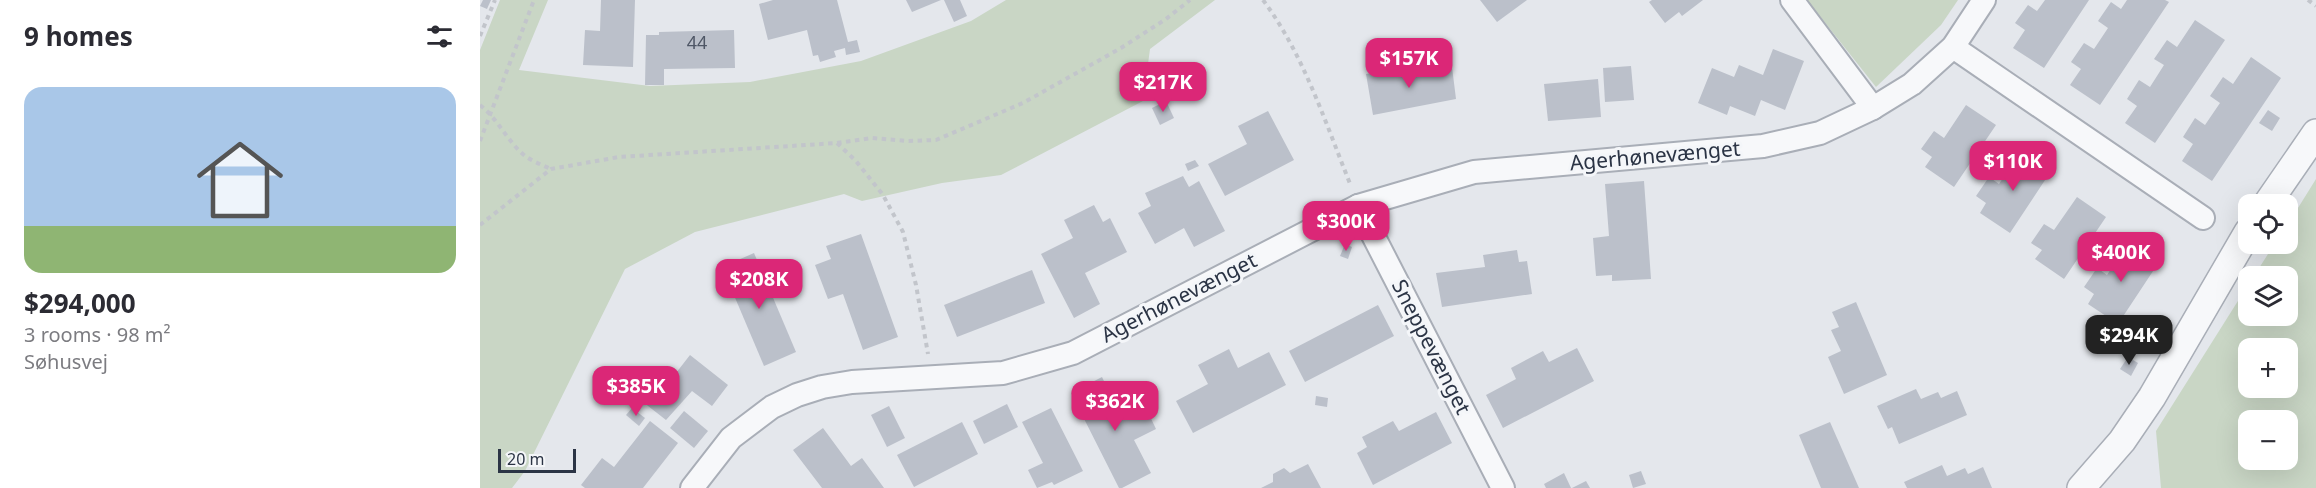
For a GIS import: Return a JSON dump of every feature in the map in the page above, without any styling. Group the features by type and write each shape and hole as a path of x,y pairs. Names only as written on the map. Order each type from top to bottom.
{"street":[{"path":"1792,0 1874,108"},
{"name":"Agerhønevænget","path":"692,488 731,438 772,407 797,395 822,387 852,382 1003,373 1073,353 1358,206 1474,172 1763,147 1820,133 1874,108 1912,84 1953,47 1984,0"},
{"path":"1953,47 2203,218"},
{"path":"2274,194 2316,133"},
{"name":"Sneppevænget","path":"1358,206 1503,488"},
{"path":"2081,488 2122,441 2152,397 2238,249"}],"path":[{"path":"480,36 495,0"},
{"path":"480,141 534,0"},
{"path":"480,225 551,169 619,156 837,143 872,138 908,141 936,140 1023,103 1121,48 1166,19 1190,0"},
{"path":"1263,0 1279,22 1306,74 1358,206"},
{"path":"2308,0 2316,6"},
{"path":"480,105 491,113 510,140 526,156 551,169"},
{"path":"837,143 856,161 883,195 903,232 916,285 933,378"}],"green space":[{"path":"500,0 548,0 519,70 650,86 750,82 861,61 971,21 1006,0 1215,0 1150,49 1143,101 1001,175 942,183 862,201 844,194 695,232 625,269 525,471 512,488 480,488 480,50"},
{"path":"1807,0 1958,0 1941,25 1876,87"},
{"path":"2316,179 2316,488 2161,488 2156,431 2238,301 2238,326 2298,326 2298,266 2260,266 2268,254 2298,254 2298,208"}],"building":[{"path":"483,0 491,0 487,9 480,6"},
{"path":"601,0 635,0 633,67 583,65 585,30 600,31"},
{"path":"773,0 837,0 848,42 857,40 860,52 846,55 845,48 834,51 836,57 820,62 818,55 813,56 807,30 768,40 759,4"},
{"path":"906,0 941,0 912,12"},
{"path":"944,0 960,0 967,16 954,22"},
{"path":"1480,0 1527,0 1497,22"},
{"path":"1652,0 1703,0 1682,16 1679,12 1665,23 1649,2"},
{"path":"2045,0 2089,0 2044,68 2013,48 2025,30 2015,23 2028,5 2037,11"},
{"path":"2127,0 2165,0 2169,2 2100,105 2070,85 2081,69 2071,62 2084,43 2094,49 2108,28 2098,21 2111,2 2121,9"},
{"path":"2195,20 2225,40 2155,143 2125,123 2137,106 2127,99 2139,80 2150,87 2164,65 2154,59 2167,40 2177,47"},
{"path":"734,30 735,68 664,69 664,85 645,85 646,35 659,35 659,32"},
{"path":"1773,49 1804,61 1785,110 1761,100 1755,116 1730,106 1727,115 1698,103 1712,68 1734,77 1739,65 1763,75"},
{"path":"2251,57 2281,78 2212,181 2182,161 2193,144 2183,137 2195,118 2205,125 2220,103 2210,96 2223,77 2233,84"},
{"path":"1631,66 1634,100 1605,102 1603,68"},
{"path":"1452,67 1456,99 1373,115 1366,74 1404,68 1405,75"},
{"path":"1598,79 1601,117 1548,121 1544,84"},
{"path":"1166,101 1174,118 1160,125 1152,108"},
{"path":"1966,105 1996,125 1954,187 1925,167 1932,157 1921,149 1934,131 1944,138"},
{"path":"2268,110 2280,118 2272,131 2259,123"},
{"path":"1268,111 1294,160 1225,196 1208,164 1247,144 1238,126"},
{"path":"2021,151 2051,171 2010,233 1980,213 1986,203 1976,196 1989,177 1999,184"},
{"path":"1195,160 1199,166 1188,171 1185,164"},
{"path":"1183,176 1189,187 1199,181 1225,231 1194,247 1184,228 1155,244 1138,213 1151,206 1145,193"},
{"path":"1644,181 1651,279 1612,281 1612,275 1596,276 1593,238 1609,236 1605,184"},
{"path":"2077,197 2106,217 2064,279 2035,259 2042,250 2031,243 2044,224 2054,230"},
{"path":"1094,205 1103,222 1110,218 1127,252 1085,273 1100,304 1074,318 1041,254 1073,238 1064,220"},
{"path":"861,234 898,337 863,350 843,294 828,299 815,265 831,259 826,246"},
{"path":"2129,242 2159,262 2118,324 2088,304 2094,294 2084,287 2097,268 2107,275"},
{"path":"1345,244 1352,247 1348,259 1340,256"},
{"path":"1517,250 1519,262 1527,261 1532,294 1442,307 1436,273 1485,267 1483,255"},
{"path":"754,253 796,352 764,366 722,267"},
{"path":"1032,270 1045,303 957,337 944,305"},
{"path":"1856,302 1887,375 1844,394 1828,357 1841,351 1831,330 1839,327 1832,312"},
{"path":"1378,305 1394,336 1305,382 1289,351"},
{"path":"1577,348 1594,381 1503,428 1486,395 1516,379 1511,368 1543,351 1549,362"},
{"path":"1229,349 1238,368 1269,352 1286,385 1193,433 1176,401 1208,384 1198,365"},
{"path":"690,355 728,385 712,406 692,391 666,420 634,395 649,376 660,384 671,370 676,373"},
{"path":"2128,357 2138,363 2131,376 2120,369"},
{"path":"1102,377 1123,420 1146,408 1156,429 1134,440 1151,473 1122,488 1119,488 1071,393"},
{"path":"1916,389 1921,399 1938,392 1941,398 1957,391 1967,415 1899,444 1892,427 1888,429 1877,406"},
{"path":"1316,396 1328,398 1327,407 1315,405"},
{"path":"1007,404 1018,427 984,444 973,421"},
{"path":"889,406 905,438 887,447 871,415"},
{"path":"632,408 645,418 639,426 626,415"},
{"path":"1051,408 1083,471 1054,485 1052,482 1037,488 1028,470 1043,463 1022,422"},
{"path":"684,411 708,431 694,448 670,428"},
{"path":"1436,412 1452,443 1373,485 1357,453 1367,447 1362,437 1393,421 1399,431"},
{"path":"650,421 678,443 643,488 585,488 581,485 602,458 614,467"},
{"path":"962,422 978,454 914,487 897,455"},
{"path":"1830,422 1859,488 1821,488 1799,435"},
{"path":"823,428 851,466 862,458 884,488 822,488 793,450"},
{"path":"1308,464 1321,488 1261,488 1273,482 1273,474 1284,468 1290,473"},
{"path":"1942,465 1947,476 1965,468 1968,474 1983,467 1992,488 1907,488 1904,482"},
{"path":"1641,471 1646,484 1633,488 1629,475"},
{"path":"1564,473 1571,488 1546,488 1544,484"},
{"path":"1586,481 1590,488 1572,488"}]}
